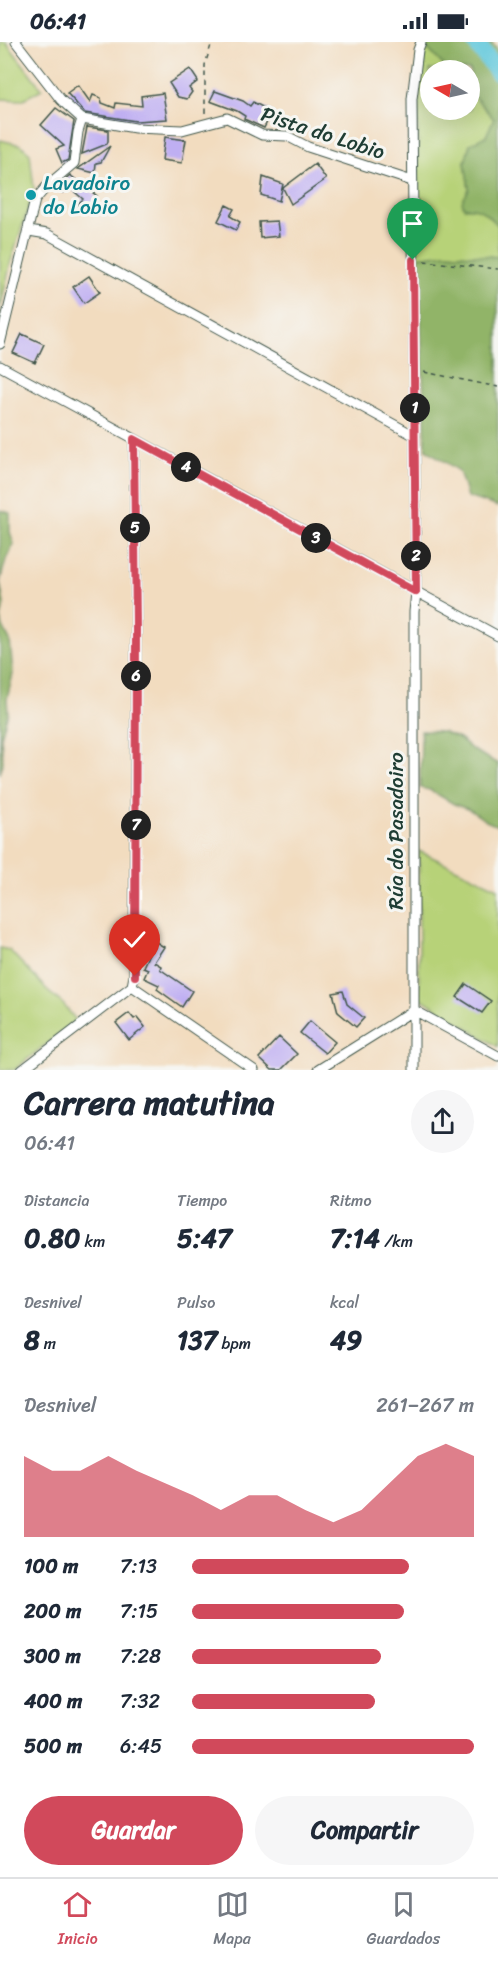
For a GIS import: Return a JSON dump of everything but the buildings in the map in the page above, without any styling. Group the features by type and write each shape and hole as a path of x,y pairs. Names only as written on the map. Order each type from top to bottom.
{"street":[{"path":"0,345 23,245 39,193 75,163 78,132 82,119 61,100 16,42"},
{"name":"Rúa do Pasadoiro","path":"414,1070 414,612 416,592 412,99 421,42"},
{"name":"Pista do Lobio","path":"82,119 135,128 182,130 221,118 232,119 262,135 287,136 308,147 412,181"},
{"path":"29,231 47,234 415,436"},
{"path":"0,366 498,636"},
{"path":"22,1070 132,986 135,976 134,439"},
{"path":"132,986 254,1070"},
{"path":"318,1070 414,1010 498,1056"}],"path":[{"path":"206,123 204,74 212,42"},
{"path":"413,260 498,269"},
{"path":"415,370 498,387"}],"green space":[{"path":"0,42 6,42 42,89 22,100 0,99"},
{"path":"426,42 490,42 498,50 498,225 476,208 464,208 462,202 469,189 465,162 470,144 486,136 494,119 480,103 480,60 438,60 425,46"},
{"path":"425,46 438,60 423,60"},
{"path":"420,85 420,120 480,120 480,103 494,119 486,136 470,144 465,162 469,189 476,207 490,216 498,225 498,257 446,253 418,257 418,101"},
{"path":"0,140 21,145 30,153 34,190 11,261 0,310"},
{"path":"446,253 498,257 498,507 467,497 459,471 426,449 418,257"},
{"path":"0,510 10,513 10,532 14,544 6,559 0,582"},
{"path":"0,582 4,604 1,618 10,641 13,674 7,699 8,713 1,737 3,762 0,774"},
{"path":"421,731 443,732 459,739 498,764 498,826 430,790 420,788"},
{"path":"419,851 498,888 498,1047 419,997"},
{"path":"0,948 9,950 76,1020 14,1070 0,1070"}],"waterway":[{"path":"475,42 498,72"}],"place":[{"name":"Lavadoiro do Lobio","path":"31,195"}],"route":[{"path":"135,976 134,439 416,592 413,260"}]}
